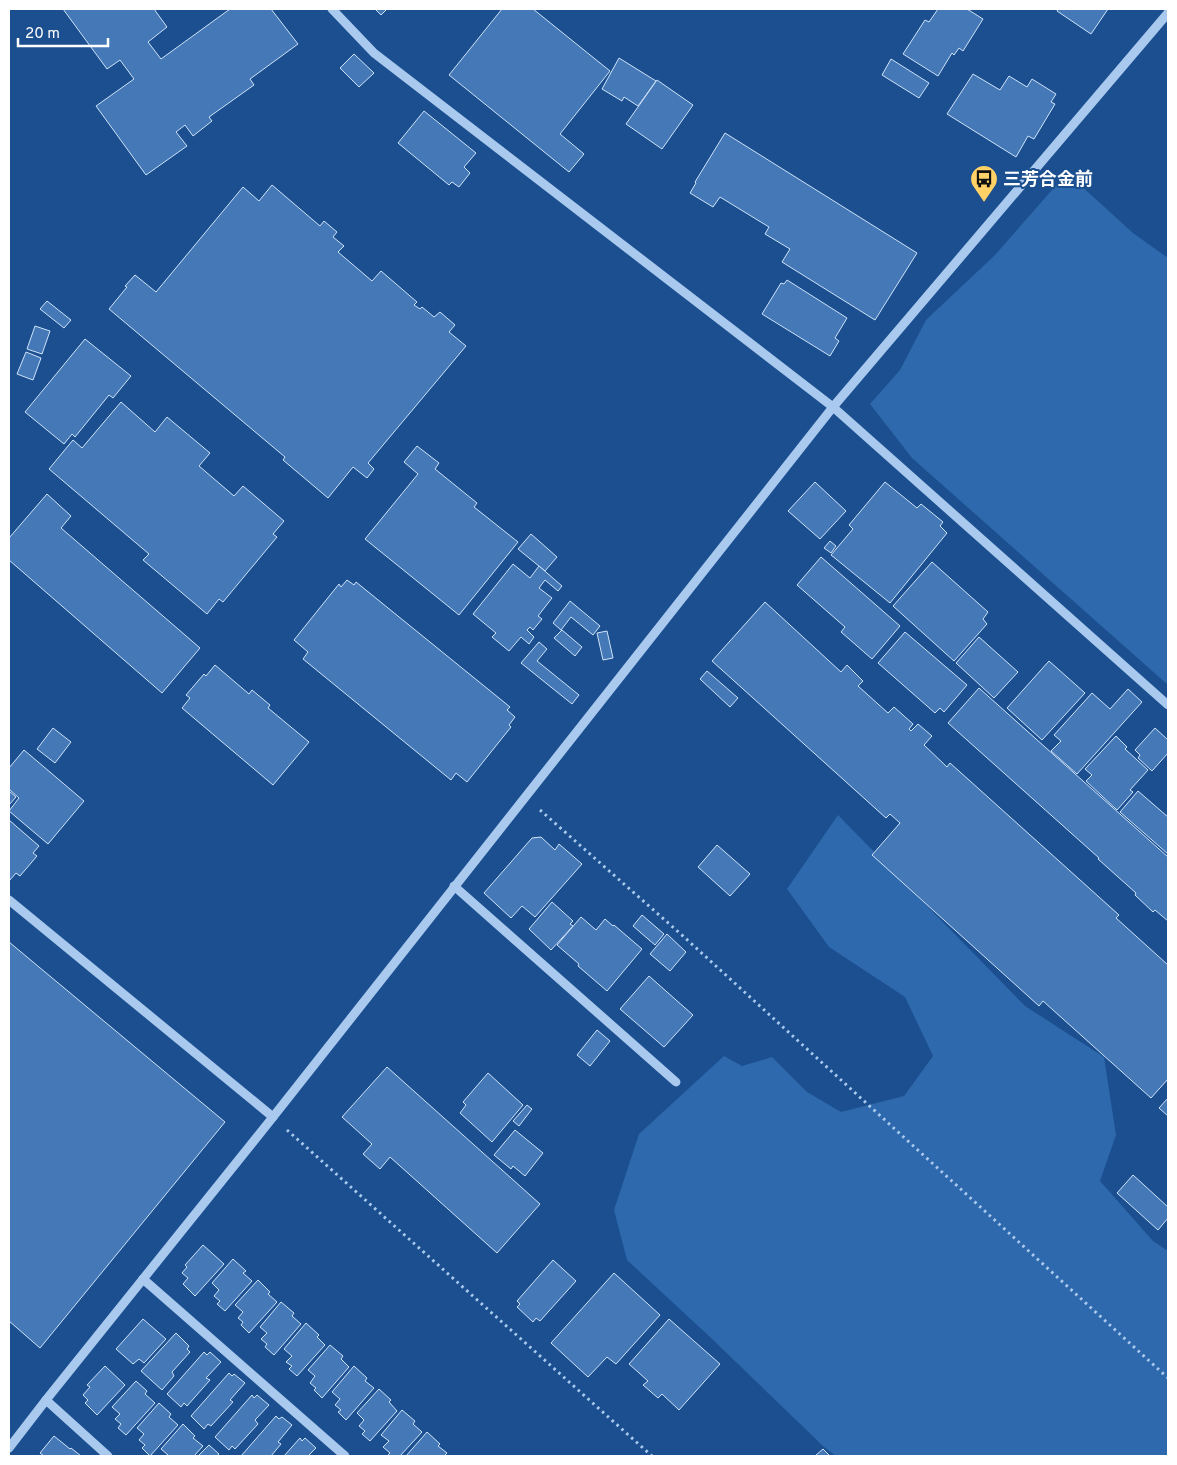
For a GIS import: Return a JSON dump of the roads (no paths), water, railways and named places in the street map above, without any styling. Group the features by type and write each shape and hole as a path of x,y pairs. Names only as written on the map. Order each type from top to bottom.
{"street":[{"path":"332,9 374,52 833,407 1168,705"},
{"path":"9,1448 273,1117 833,407 1168,13"},
{"path":"454,886 676,1082"},
{"path":"9,900 273,1117"},
{"path":"143,1279 346,1456"},
{"path":"46,1400 108,1456"}],"place":[{"name":"三芳合金前","path":"984,203"}]}
